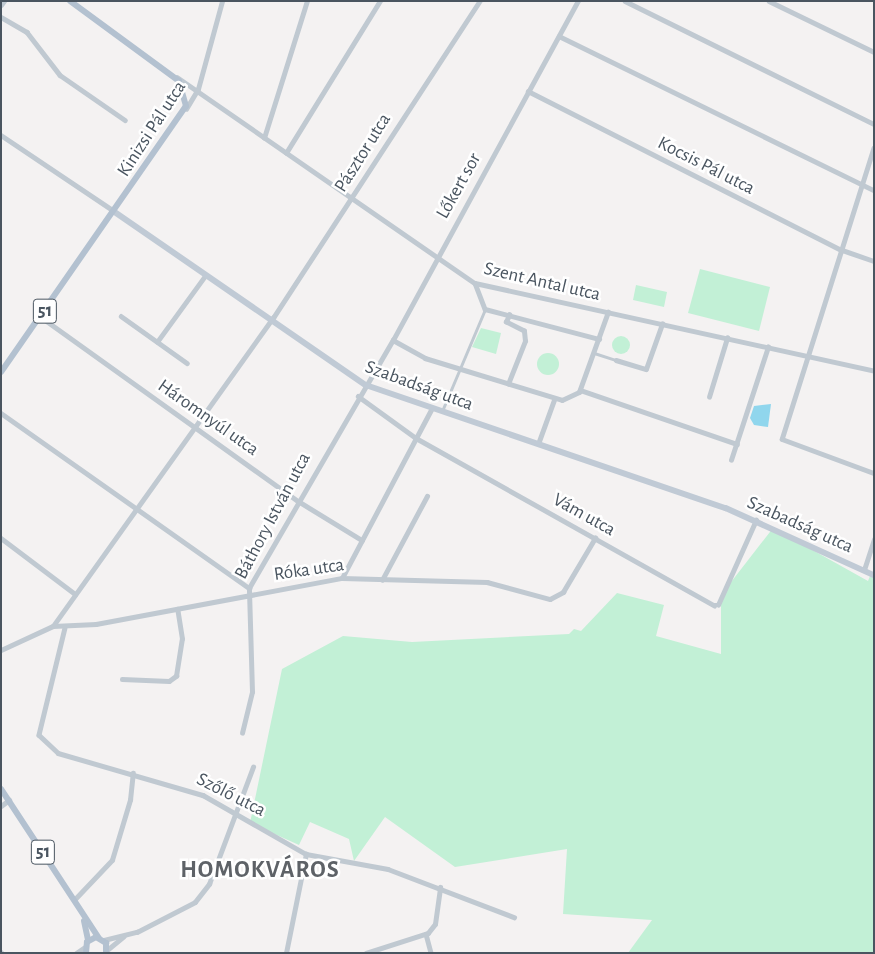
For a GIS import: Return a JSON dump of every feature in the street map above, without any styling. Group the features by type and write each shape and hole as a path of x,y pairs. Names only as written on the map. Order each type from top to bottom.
{"main road":[{"name":"Szent Antal utca","path":"70,1 172,74 186,91 185,111"},
{"name":"Kinizsi Pál utca","path":"115,212 185,111"},
{"name":"Szabadság utca","path":"115,212 270,321 366,385 756,520 874,575"},
{"name":"51","path":"1,372 115,212"},
{"name":"51","path":"1,789 83,915 101,939 107,952"},
{"name":"51","path":"83,915 86,947"},
{"path":"86,947 101,939"}],"street":[{"path":"1,5 4,1"},
{"name":"Kinizsi Pál utca","path":"185,111 198,89 222,1"},
{"path":"264,138 307,1"},
{"path":"286,153 380,1"},
{"name":"Pásztor utca","path":"53,626 270,321 480,1"},
{"name":"Lőkert sor","path":"366,385 393,340 578,1"},
{"path":"625,1 874,124"},
{"path":"769,1 874,52"},
{"path":"1,17 26,32 60,75 125,120"},
{"path":"559,36 862,186 874,190"},
{"name":"Szent Antal utca","path":"172,74 198,89 351,200 475,283 874,371"},
{"name":"Kocsis Pál utca","path":"528,91 842,250 874,261"},
{"name":"Szabadság utca","path":"1,135 115,212"},
{"path":"874,148 782,439 874,473"},
{"path":"157,342 205,276"},
{"path":"442,411 458,367 485,309 475,283"},
{"path":"485,309 599,339"},
{"path":"393,340 425,358 458,367 554,400 572,398 580,390 608,312"},
{"path":"508,384 525,341 524,331 506,322 509,315"},
{"path":"121,316 187,363"},
{"name":"Háromnyúl utca","path":"41,317 298,500 362,540"},
{"path":"594,353 646,370 662,324"},
{"path":"709,397 727,338"},
{"path":"731,460 768,348"},
{"name":"Báthory István utca","path":"242,733 252,692 249,590 298,500 366,385"},
{"path":"580,390 737,444"},
{"name":"Vám utca","path":"358,396 416,438 714,605 756,520"},
{"path":"538,444 554,400"},
{"path":"342,578 432,408"},
{"path":"1,413 249,590"},
{"path":"382,580 427,496"},
{"path":"1,538 75,594"},
{"name":"Róka utca","path":"53,626 65,628 177,609 249,590 342,578 487,582 550,599 563,592 595,538"},
{"path":"864,570 874,540"},
{"path":"122,679 169,681 176,676 182,639 177,609"},
{"path":"1,650 53,626"},
{"name":"Szőlő utca","path":"65,628 39,735 58,753 133,773 203,795 306,854 388,868 514,917"},
{"path":"107,952 125,936 195,902 215,868 233,811 253,767"},
{"path":"74,900 112,860 130,800 133,773"},
{"path":"1,806 9,800"},
{"path":"286,953 306,854"},
{"path":"366,953 426,934 435,924 440,887"},
{"path":"426,934 431,953"},
{"path":"101,939 125,936"},
{"path":"76,953 86,947"}],"green space":[{"path":"700,269 770,287 759,331 688,313"},
{"path":"636,285 667,292 664,307 633,300"},
{"path":"481,328 501,333 496,354 472,347"},
{"path":"621,336 627,339 630,345 627,351 621,354 615,351 612,345 615,339"},
{"path":"548,353 556,356 559,364 556,372 548,375 540,372 537,364 540,356"},
{"path":"773,528 868,581 870,576 874,578 874,953 628,953 652,920 563,914 567,849 455,867 385,817 354,861 349,839 310,822 299,845 250,823 282,669 343,636 412,642 569,634 574,629 581,631 617,593 664,605 656,636 721,654 721,595"}],"water":[{"path":"771,404 768,427 754,425 750,418 754,406"}],"district":[{"name":"HOMOKVÁROS","path":"260,871"}]}
